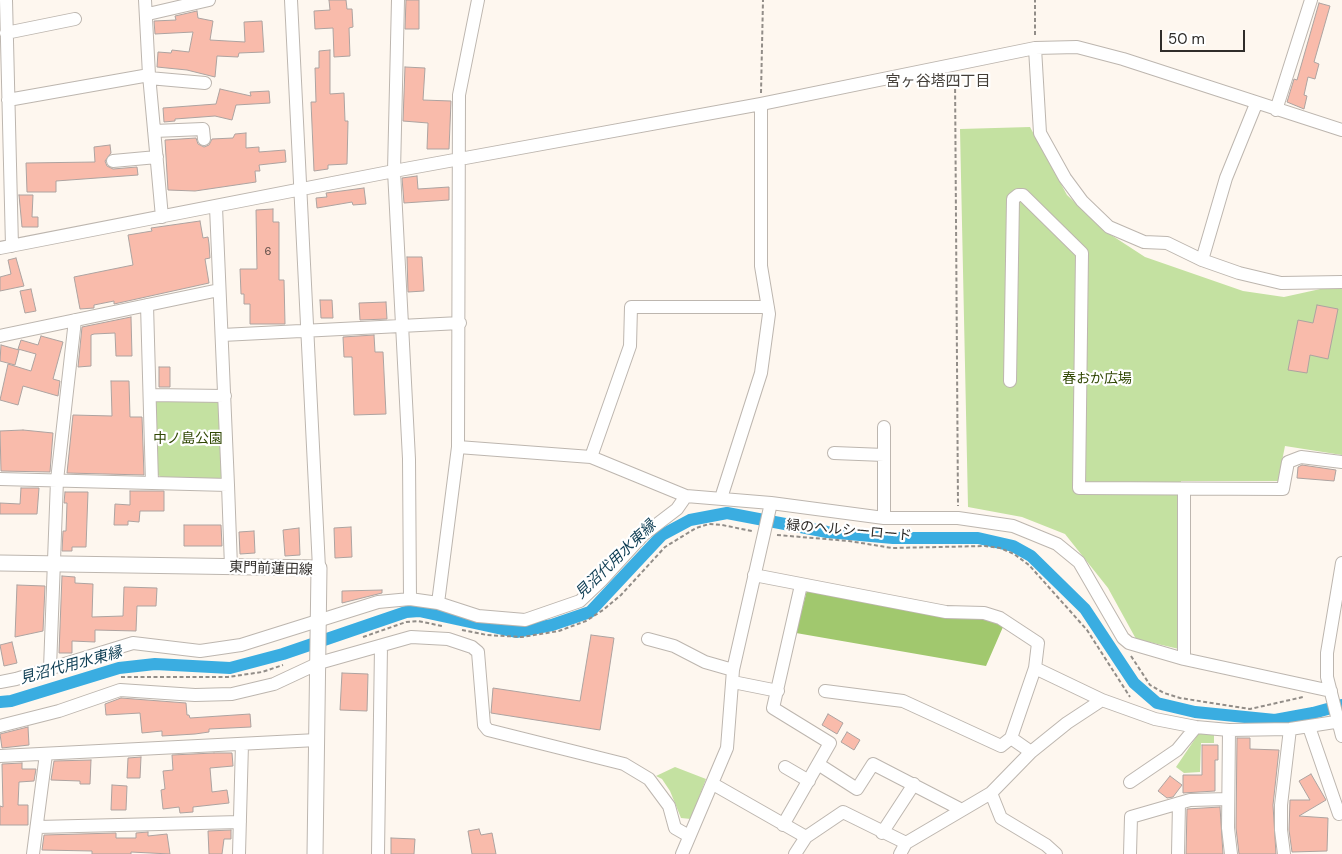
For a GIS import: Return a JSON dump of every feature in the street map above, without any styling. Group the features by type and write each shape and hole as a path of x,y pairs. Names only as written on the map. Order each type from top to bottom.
{"main road":[{"name":"東門前蓮田線","path":"0,563 319,568 315,854"}],"street":[{"path":"6,0 8,100 6,247 394,171 760,104 1035,48 1077,47 1123,59 1256,104 1342,130"},
{"path":"146,0 149,76 162,217"},
{"path":"148,14 209,0"},
{"path":"291,0 319,568"},
{"path":"398,0 394,171 401,326 410,459 410,599"},
{"path":"438,603 458,447 460,323 459,95 478,0"},
{"path":"1276,110 1311,0"},
{"path":"6,34 75,19"},
{"path":"1035,48 1040,134 1065,178 1082,201 1109,227 1144,242 1167,243 1202,260 1239,273 1281,283 1342,282"},
{"path":"8,100 149,76 205,83"},
{"path":"721,498 761,373 768,307 761,266 760,104"},
{"path":"1202,260 1226,178 1256,104"},
{"path":"154,131 203,129 204,139"},
{"path":"113,161 157,158"},
{"path":"1010,381 1013,200 1018,195 1023,195 1082,253 1079,488 1282,489 1288,462 1301,457 1342,462"},
{"path":"216,207 231,567"},
{"path":"0,336 219,290"},
{"path":"147,305 152,483"},
{"path":"591,457 630,346 631,307 768,307"},
{"path":"50,668 57,480 75,320"},
{"path":"222,335 460,323"},
{"path":"150,395 225,396"},
{"path":"884,426 884,518"},
{"path":"458,447 591,457 686,496 721,498 770,507 884,518 958,518 1013,526 1057,544 1079,562 1124,638 1129,643 1184,660 1331,694"},
{"path":"834,453 884,455"},
{"path":"0,479 228,485"},
{"path":"1184,489 1184,660"},
{"path":"0,682 16,679 133,643 200,651 241,645 318,625 378,602 410,599 438,603 478,616 525,620 580,601 643,535 677,509 686,496"},
{"path":"682,854 727,748 733,676 754,575 768,533 770,507"},
{"path":"1342,563 1327,653 1327,677 1342,736"},
{"path":"754,575 946,612 984,612 1000,618 1038,643 1035,668 1011,738 1001,746 903,701 825,691"},
{"path":"783,824 830,743 773,708 801,584"},
{"path":"0,726 58,711 120,690 195,695 232,694 274,684 319,656 381,646 411,637 448,640 472,647 478,652 484,725 488,730 624,764 649,779 668,806 675,828 689,836"},
{"path":"648,639 674,646 733,676 778,691"},
{"path":"378,854 381,646"},
{"path":"1035,668 1102,700 1155,720 1229,730 1290,729 1339,720"},
{"path":"795,854 806,837 843,812 882,833 903,848 991,793 1031,752 1102,700"},
{"path":"1130,782 1177,750 1196,727"},
{"path":"1309,727 1339,814"},
{"path":"1284,854 1280,830 1281,805 1290,729"},
{"path":"1229,730 1228,799 1231,854"},
{"path":"1011,738 1031,752"},
{"path":"0,756 316,740"},
{"path":"239,854 242,744"},
{"path":"33,854 46,754"},
{"path":"818,764 857,789 873,764 962,810"},
{"path":"785,767 809,781"},
{"path":"713,784 806,837"},
{"path":"882,833 914,784"},
{"path":"991,793 1000,818 1046,845 1056,854"},
{"path":"1130,854 1131,817 1190,800 1228,799"},
{"path":"1178,854 1179,803"},
{"path":"38,827 240,822"}],"path":[{"path":"760,104 763,0"},
{"path":"1035,48 1036,0"},
{"path":"955,64 958,518"},
{"name":"緑のヘルシーロード","path":"768,533 849,541 892,548 985,546 1000,548 1014,554 1029,565 1087,630 1134,704"},
{"path":"1129,643 1127,650 1150,685 1172,696 1250,709 1304,697"}],"green space":[{"name":"春おか広場","path":"1030,127 1067,195 1105,231 1145,257 1243,291 1284,297 1342,286 1342,455 1285,446 1278,481 1181,481 1179,649 1136,639 1108,588 1065,534 1022,517 968,507 960,129"},
{"name":"中ノ島公園","path":"214,399 219,404 222,476 219,480 162,478 157,474 155,401"},
{"path":"807,590 952,619 956,613 1006,620 986,666 796,633"},
{"path":"1199,733 1214,734 1214,743 1201,743 1200,772 1184,773 1176,767"},
{"path":"675,767 706,779 691,819 681,818 670,791 662,779 656,776"}],"building":[{"path":"329,0 346,0 347,9 352,9 353,27 349,28 350,56 334,57 333,28 315,29 314,11 330,10"},
{"path":"406,0 419,0 419,29 405,29"},
{"path":"1319,3 1330,6 1314,62 1319,64 1315,79 1308,77 1304,95 1307,96 1304,109 1287,102 1294,79 1297,80"},
{"path":"197,11 198,18 213,21 210,40 245,42 244,22 262,21 264,52 239,53 238,57 217,56 215,77 187,70 157,67 158,52 171,53 172,50 189,52 193,32 155,34 154,21 176,20 175,16"},
{"path":"330,50 330,94 344,93 345,121 348,121 347,164 328,165 328,169 314,171 311,102 316,102 315,68 319,68 319,51"},
{"path":"405,67 425,68 423,100 451,101 449,149 427,149 428,123 403,121"},
{"path":"220,89 251,96 250,92 269,91 270,103 236,105 232,120 215,116 175,119 175,121 164,122 163,108 216,104"},
{"path":"246,133 246,148 259,147 259,152 285,150 286,162 259,165 260,171 255,171 256,182 195,191 168,190 165,140 196,138 198,144 204,147 209,145 212,139 233,138 235,134"},
{"path":"110,145 111,153 105,161 107,166 113,169 137,167 138,175 56,181 56,192 27,192 26,163 95,162 94,147"},
{"path":"417,176 418,189 449,187 449,200 404,203 402,178"},
{"path":"364,188 366,204 353,205 352,202 317,208 316,198 327,197 326,193"},
{"path":"19,195 33,195 32,217 38,217 38,227 22,227"},
{"path":"273,209 273,222 279,222 279,280 284,280 285,324 250,324 250,304 244,304 244,294 241,294 240,269 257,269 256,210"},
{"path":"200,221 203,238 208,237 210,258 205,259 209,283 114,304 114,301 94,305 94,308 80,309 74,277 133,265 128,235 152,231 151,228"},
{"path":"407,257 422,257 424,291 408,292"},
{"path":"16,258 24,286 0,291 0,277 11,274 8,260"},
{"path":"31,289 36,311 25,313 20,291"},
{"path":"320,300 332,300 333,318 321,318"},
{"path":"386,302 387,319 360,320 359,303"},
{"path":"1317,305 1338,309 1328,359 1310,355 1307,373 1288,370 1298,320 1313,323"},
{"path":"131,317 132,356 116,356 115,333 94,334 91,335 91,366 78,367 82,327"},
{"path":"374,335 375,352 383,352 386,414 354,415 352,357 344,357 343,337"},
{"path":"41,336 63,342 53,379 60,381 58,396 23,386 18,405 0,400 8,364 31,371 36,354 18,349 21,340 38,345"},
{"path":"1,345 19,350 15,365 0,361"},
{"path":"159,367 170,367 170,387 159,387"},
{"path":"111,381 129,381 130,417 142,417 144,475 67,473 73,415 112,416"},
{"path":"23,430 53,433 50,472 1,471 0,431"},
{"path":"1302,465 1336,470 1334,481 1297,478 1298,467"},
{"path":"21,488 39,488 37,514 0,514 0,503 20,504"},
{"path":"130,491 164,491 164,511 140,511 139,522 128,521 128,525 114,525 115,504 130,505"},
{"path":"65,492 88,492 86,547 72,547 72,551 62,551 63,531 66,531 67,503 64,503"},
{"path":"184,525 221,525 222,546 184,546"},
{"path":"351,527 352,557 335,558 334,528"},
{"path":"299,528 300,555 285,556 283,530"},
{"path":"254,531 255,553 240,554 239,532"},
{"path":"62,576 75,577 75,583 93,584 92,617 123,616 124,587 157,588 156,606 137,606 136,631 95,630 95,642 72,641 72,653 59,653"},
{"path":"17,585 45,586 43,631 15,637"},
{"path":"382,590 382,593 342,603 342,591"},
{"path":"591,635 614,638 600,730 491,713 493,688 580,701"},
{"path":"12,642 17,663 4,666 0,645"},
{"path":"342,673 368,674 367,711 340,710"},
{"path":"121,698 186,703 187,715 190,718 250,714 251,727 209,729 209,732 162,736 162,731 142,733 140,713 106,715 105,704"},
{"path":"828,714 843,723 837,734 822,725"},
{"path":"28,727 29,745 2,748 0,734"},
{"path":"847,732 860,740 854,750 841,742"},
{"path":"1237,738 1250,738 1250,749 1279,750 1273,805 1276,854 1239,854 1236,828"},
{"path":"1202,745 1218,745 1218,760 1215,760 1215,791 1183,793 1183,775 1202,775"},
{"path":"232,753 233,766 210,768 212,792 227,790 229,803 193,807 193,812 180,813 179,807 163,809 161,790 165,789 163,771 173,770 172,755"},
{"path":"141,757 140,778 127,778 128,758"},
{"path":"91,760 90,784 80,784 80,781 51,780 54,761"},
{"path":"22,763 22,769 36,769 34,781 19,782 18,805 28,805 28,825 0,825 0,806 3,807 2,764"},
{"path":"1311,774 1326,800 1299,816 1328,818 1327,851 1292,852 1289,830 1290,800 1310,800 1299,781"},
{"path":"1170,776 1182,785 1173,797 1167,798 1158,791"},
{"path":"112,785 127,786 126,810 111,810"},
{"path":"1220,807 1223,854 1186,854 1187,809"},
{"path":"479,829 481,835 492,833 496,854 472,854 468,831"},
{"path":"231,830 231,839 224,839 222,854 209,854 208,831"},
{"path":"148,832 148,836 167,834 170,854 131,852 131,854 92,854 92,851 42,850 44,835 116,833 116,838 136,838 136,833"},
{"path":"391,838 415,839 414,854 391,854"}],"waterway":[{"name":"見沼代用水東縁","path":"0,702 11,701 119,668 155,664 230,668 283,654 406,612 419,611 516,632 552,625 590,612 662,535 690,520 727,513 827,532 893,538 978,538 1013,546 1031,556 1085,609 1134,683 1157,703 1195,712 1275,720 1342,705"}],"district":[{"name":"宮ヶ谷塔四丁目","path":"938,82"}]}
